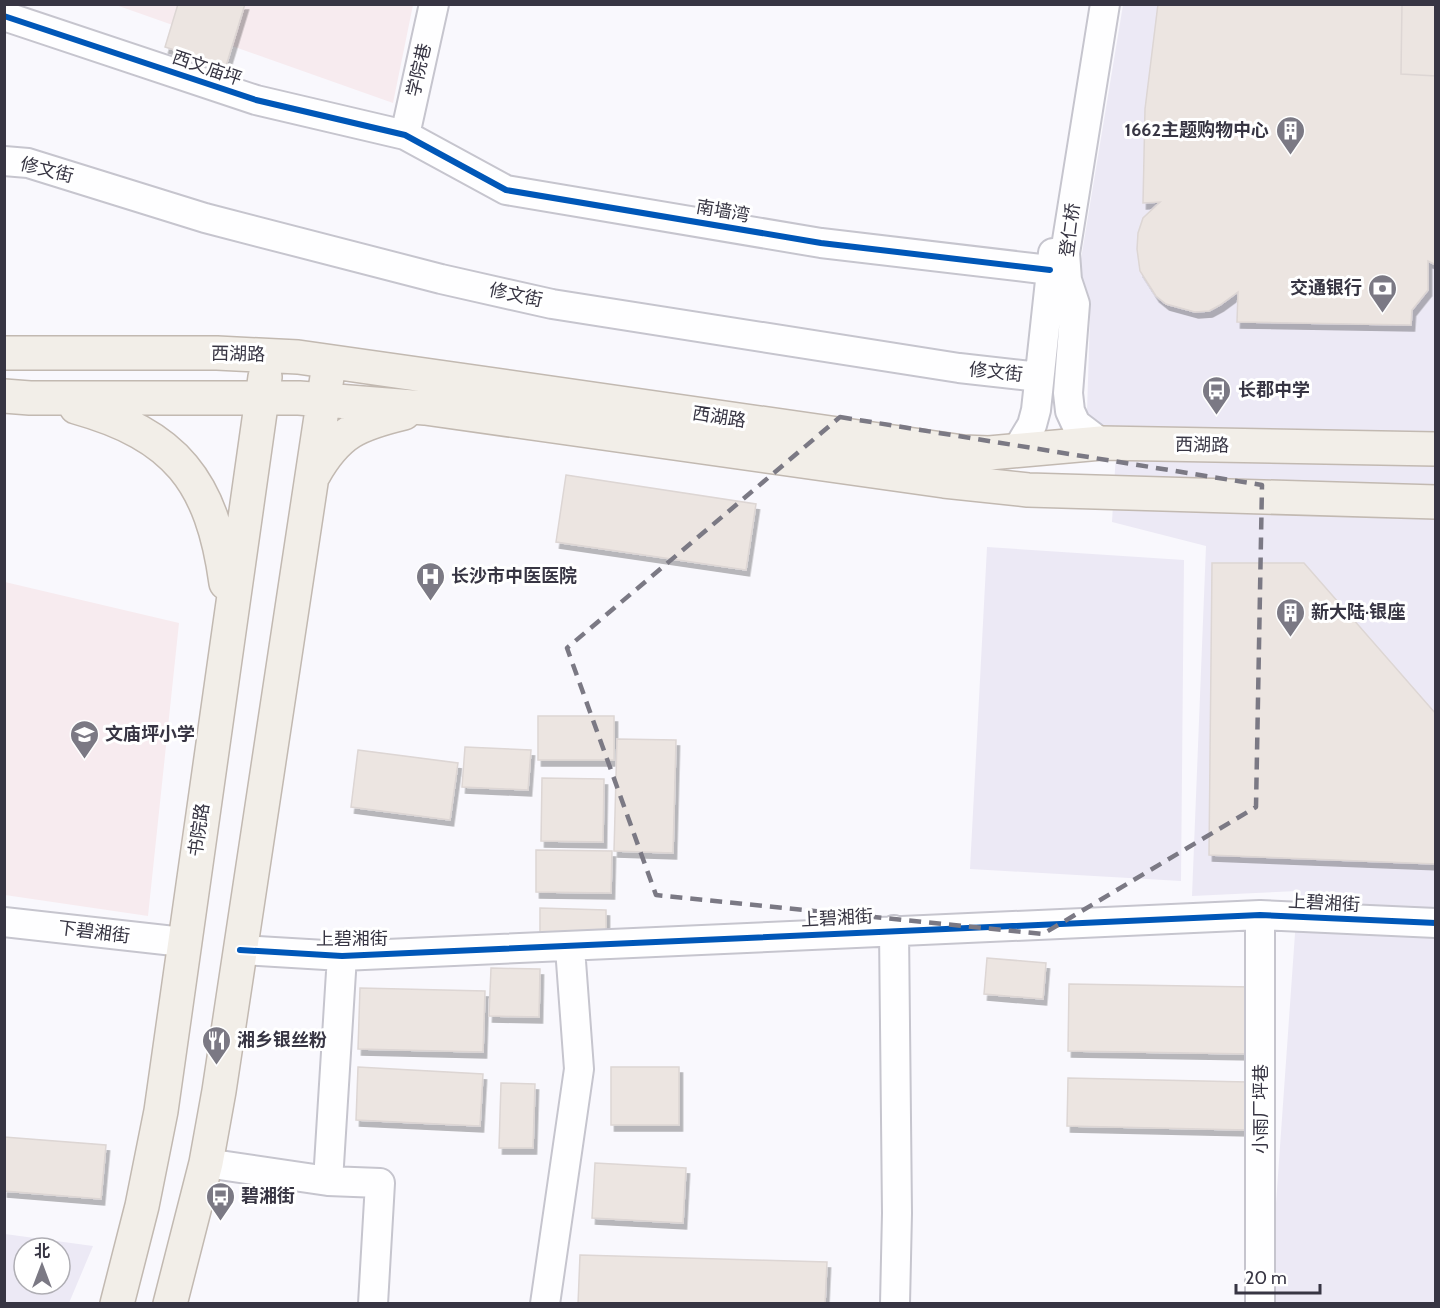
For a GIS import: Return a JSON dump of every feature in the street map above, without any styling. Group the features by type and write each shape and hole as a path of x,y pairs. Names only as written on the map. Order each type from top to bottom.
{"main road":[{"name":"西湖路","path":"4,353 268,354 330,360 941,450 988,453 1101,443 1436,449"},
{"name":"书院路","path":"117,1304 142,1206 161,1111 183,942 268,354"},
{"path":"170,1304 206,1163 330,360"},
{"name":"西湖路","path":"17,397 323,399 425,408 933,480 1028,490 1430,503"},
{"path":"17,397 71,405 128,424 167,451 186,470 202,494 221,545 229,633"},
{"path":"310,490 314,474 322,460 331,447 346,434 361,425 425,408"}],"street":[{"name":"学院巷","path":"405,135 434,4"},
{"name":"登仁桥","path":"1017,450 1032,425 1050,270 1092,4"},
{"name":"登仁桥","path":"1101,443 1076,424 1070,411 1068,393 1075,304 1067,280 1065,253 1105,4"},
{"name":"西文庙坪","path":"4,15 256,100 405,135"},
{"name":"南墙湾","path":"405,135 506,190 821,243 1050,270"},
{"name":"修文街","path":"4,161 28,163 205,218 283,239 441,279 552,303 959,368 1039,377"},
{"name":"上碧湘街","path":"240,950 342,956 570,948 894,930 1260,915 1436,923"},
{"name":"小雨厂坪巷","path":"1260,915 1260,1304"},
{"name":"下碧湘街","path":"4,922 183,942"},
{"path":"894,930 897,1213 895,1304"},
{"path":"545,1304 579,1069 570,948"},
{"path":"328,1181 342,956"},
{"path":"206,1163 328,1181 380,1183 373,1304"}],"highlighted area":[{"path":"840,417 1262,485 1256,807 1043,934 656,895 567,648"}],"shaded area":[{"path":"116,5 413,5 393,103"},
{"path":"1123,5 1435,5 1435,1303 1269,1303 1298,891 1192,896 1206,546 1112,522 1116,452 1087,411 1090,317 1081,273 1081,259"},
{"path":"987,547 1184,560 1181,881 970,869"},
{"name":"文庙坪小学","path":"5,582 179,623 148,916 5,895"},
{"path":"5,1234 20,1236 12,1236 12,1296 72,1296 69,1303 5,1303"},
{"path":"72,1243 93,1246 72,1296"}],"building":[{"path":"178,4 245,4 226,66 165,47"},
{"name":"1662主题购物中心","path":"1158,4 1402,4 1401,74 1436,76 1436,265 1428,261 1428,290 1412,310 1411,325 1237,322 1238,292 1209,311 1195,312 1166,304 1156,296 1140,271 1137,249 1138,233 1143,218 1160,202 1143,203 1145,109"},
{"path":"1402,4 1436,4 1436,76 1401,74"},
{"path":"566,475 756,504 746,570 556,542"},
{"name":"新大陆·银座","path":"1212,563 1304,563 1436,714 1436,864 1209,855"},
{"path":"538,716 614,716 614,760 538,760"},
{"path":"617,739 676,740 673,853 614,851"},
{"path":"465,747 531,750 528,790 462,787"},
{"path":"358,750 458,763 450,820 351,807"},
{"path":"542,778 604,779 603,842 541,841"},
{"path":"536,850 612,851 611,893 536,892"},
{"path":"540,908 606,910 606,943 540,941"},
{"path":"987,958 1046,963 1043,999 984,994"},
{"path":"491,968 540,969 539,1017 489,1016"},
{"path":"1069,984 1253,987 1252,1054 1068,1051"},
{"path":"360,988 485,991 483,1052 358,1049"},
{"path":"358,1067 483,1074 480,1126 356,1120"},
{"path":"611,1067 679,1067 679,1125 611,1125"},
{"path":"1068,1078 1247,1082 1246,1130 1067,1126"},
{"path":"501,1083 535,1084 533,1148 499,1148"},
{"path":"4,1137 106,1145 101,1199 4,1191"},
{"path":"595,1163 686,1168 683,1223 592,1218"},
{"path":"580,1255 827,1262 825,1304 578,1304"}],"cycle path":[{"path":"4,16 256,100 405,135 506,190 821,243 1050,270"},
{"path":"240,950 342,956 1260,915 1436,923"}],"place":[{"name":"1662主题购物中心","path":"1290,156"},
{"name":"交通银行","path":"1383,314"},
{"name":"长郡中学","path":"1217,416"},
{"name":"长沙市中医医院","path":"430,602"},
{"name":"新大陆·银座","path":"1290,638"},
{"name":"文庙坪小学","path":"84,760"},
{"name":"湘乡银丝粉","path":"216,1066"},
{"name":"碧湘街","path":"220,1222"}]}
